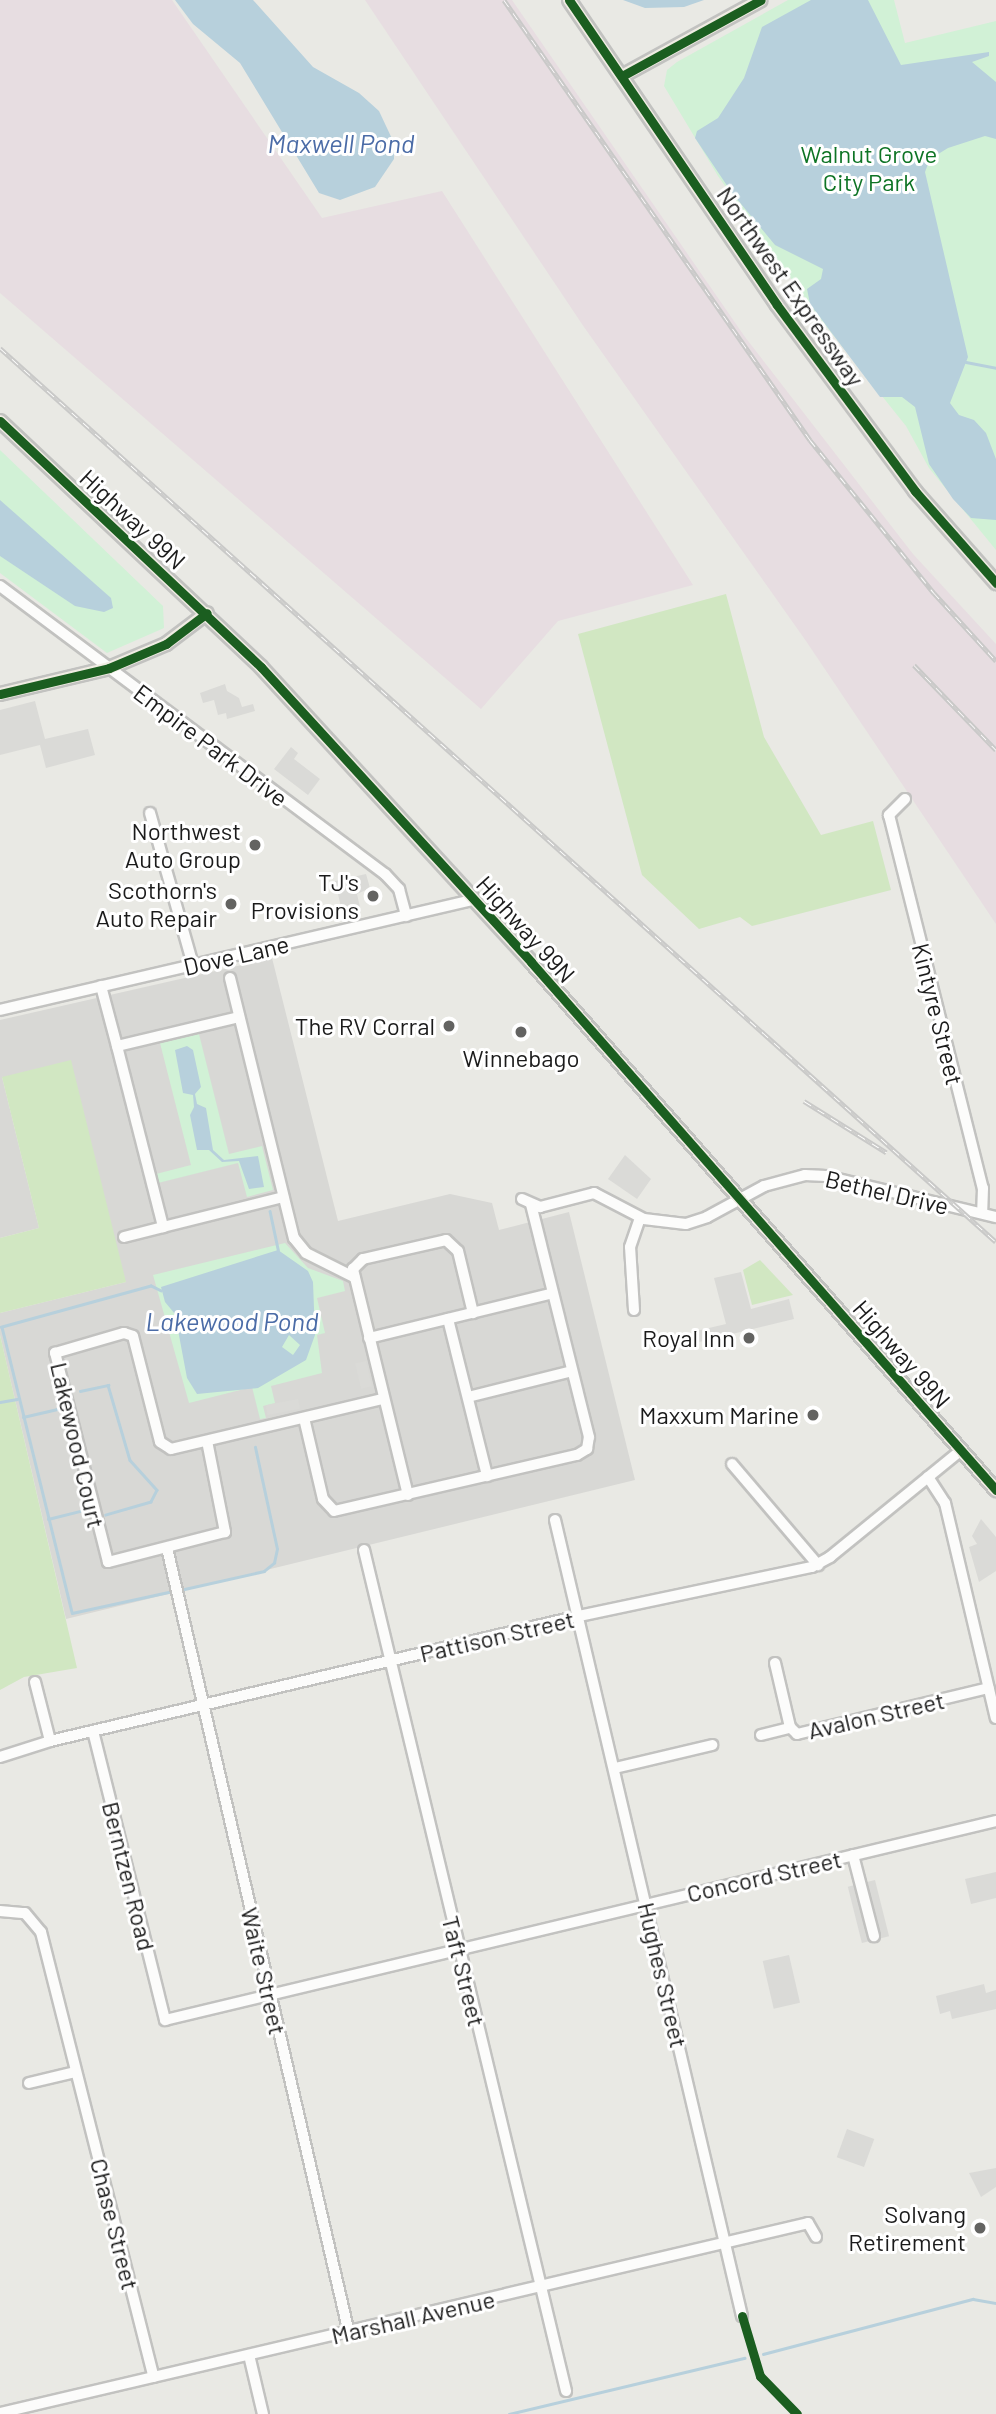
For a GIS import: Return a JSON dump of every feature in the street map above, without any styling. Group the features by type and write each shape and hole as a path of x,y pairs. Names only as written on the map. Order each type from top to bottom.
{"main road":[{"name":"Northwest Expressway","path":"569,0 777,305 915,491 996,583"},
{"path":"622,76 761,0"},
{"name":"Highway 99N","path":"0,421 206,613 472,900 739,1197 996,1490"},
{"path":"0,694 109,668 166,644 206,613"}],"street":[{"name":"Empire Park Drive","path":"0,586 384,874 399,889 406,916"},
{"name":"Kintyre Street","path":"905,799 889,815 982,1188 982,1213"},
{"path":"150,813 193,965"},
{"name":"Dove Lane","path":"0,1010 472,900"},
{"path":"230,978 291,1230 302,1250 354,1277"},
{"path":"101,986 163,1227"},
{"path":"117,1046 239,1017"},
{"name":"Bethel Drive","path":"739,1197 805,1175 826,1176 996,1217"},
{"path":"522,1199 531,1205 549,1206 594,1193 640,1217 686,1224 707,1217 739,1197"},
{"path":"124,1237 283,1197"},
{"path":"304,1418 323,1499 330,1508 341,1511 587,1449 589,1437 531,1205"},
{"path":"634,1310 630,1247 640,1217"},
{"path":"408,1495 354,1277 355,1265 363,1259 446,1240 458,1251 473,1313"},
{"path":"369,1338 553,1293"},
{"path":"448,1319 487,1476"},
{"name":"Lakewood Court","path":"207,1441 227,1529 220,1536 105,1560 55,1353 128,1333 135,1341 163,1446 175,1449 207,1441 383,1399"},
{"path":"468,1397 572,1371"},
{"name":"Pattison Street","path":"0,1757 50,1741 579,1616 818,1564 961,1450"},
{"path":"732,1464 818,1564"},
{"path":"928,1477 945,1503 996,1718"},
{"name":"Hughes Street","path":"555,1520 742,2316"},
{"name":"Waite Street","path":"167,1548 349,2333"},
{"name":"Taft Street","path":"364,1550 566,2391"},
{"name":"Avalon Street","path":"775,1663 790,1728 797,1734 989,1688"},
{"path":"35,1682 50,1741"},
{"path":"761,1735 790,1728"},
{"name":"Berntzen Road","path":"93,1731 165,2020"},
{"path":"615,1768 712,1745"},
{"name":"Concord Street","path":"165,2020 996,1821"},
{"path":"853,1855 874,1937"},
{"name":"Chase Street","path":"0,1911 17,1910 38,1925 154,2377"},
{"path":"29,2083 75,2072"},
{"name":"Marshall Avenue","path":"0,2413 808,2223 816,2237"},
{"path":"249,2355 263,2414"}],"shaded area":[{"path":"0,0 172,0 322,218 442,191 693,585 558,621 481,709 0,293"},
{"path":"365,0 512,0 745,337 913,554 996,644 996,924 806,641 584,327"},
{"path":"225,684 227,691 239,698 242,707 253,704 255,711 227,719 226,713 218,715 214,700 203,703 200,693"},
{"path":"35,701 45,739 88,729 95,755 46,768 40,745 0,755 0,710"},
{"path":"291,747 298,753 294,759 320,779 308,795 274,769"},
{"path":"366,874 370,888 357,894 361,912 343,916 335,881"},
{"path":"272,958 338,1221 450,1194 492,1203 499,1230 569,1212 635,1480 66,1619 0,1335 0,1313 126,1282 2,1077 39,1228 0,1238 0,1020"},
{"path":"625,1155 651,1179 637,1199 608,1179"},
{"path":"741,1272 751,1309 789,1299 794,1319 699,1342 696,1331 726,1324 714,1278"},
{"path":"366,1361 372,1386 361,1389 355,1363"},
{"path":"298,1399 300,1409 268,1415 266,1405"},
{"path":"981,1519 996,1537 996,1571 979,1582 969,1547 977,1544 972,1536"},
{"path":"996,1872 996,1898 971,1904 965,1879"},
{"path":"875,1880 889,1936 862,1943 848,1887"},
{"path":"789,1955 800,2003 774,2009 763,1961"},
{"path":"984,1984 986,1993 996,1990 996,2009 952,2019 950,2011 940,2014 936,1996"},
{"path":"847,2129 874,2139 864,2167 837,2157"},
{"path":"996,2168 996,2187 981,2197 969,2173"}],"green space":[{"name":"Walnut Grove City Park","path":"788,0 894,0 905,43 996,21 996,550 929,468 906,426 817,315 718,176 664,86 667,70 677,62"},
{"path":"0,450 163,606 164,628 107,653 0,573"},
{"path":"726,594 764,737 821,835 873,821 891,890 752,926 740,917 699,929 642,875 578,634"},
{"path":"199,1034 229,1154 262,1146 273,1190 247,1197 238,1163 158,1183 156,1174 191,1165 160,1043"},
{"path":"71,1060 126,1282 0,1313 0,1238 39,1228 2,1077"},
{"name":"Lakewood Pond","path":"285,1243 308,1268 343,1281 345,1291 317,1298 325,1333 317,1335 322,1373 271,1386 275,1403 263,1406 266,1418 260,1419 252,1387 189,1403 153,1275"},
{"path":"760,1260 793,1295 752,1305 743,1270"},
{"path":"0,1335 77,1668 24,1677 0,1690"}],"water":[{"name":"Maxwell Pond","path":"175,0 253,0 313,67 359,93 379,111 394,143 394,159 375,187 340,200 319,193 240,63 193,24"},
{"path":"623,0 704,0 684,7 645,8"},
{"name":"Walnut Grove City Park","path":"811,0 868,0 901,65 989,52 989,56 972,62 996,82 996,139 985,136 948,148 930,159 925,172 968,357 950,403 959,415 974,420 986,433 996,459 996,520 971,518 953,499 929,464 915,407 902,397 880,397 810,304 807,289 821,279 823,269 775,245 732,193 695,138 697,131 718,118 744,78 762,27"},
{"path":"0,500 111,598 113,608 104,612 75,606 0,556"},
{"path":"187,1046 193,1050 201,1087 195,1094 197,1104 206,1108 213,1150 224,1160 258,1156 264,1187 249,1189 239,1161 222,1162 209,1150 197,1150 190,1115 194,1107 193,1095 183,1093 175,1050"},
{"name":"Lakewood Pond","path":"278,1250 308,1271 313,1282 315,1335 306,1360 258,1388 197,1394 187,1378 175,1314 165,1302 161,1287","holes":["289,1335 300,1345 293,1355 282,1347"]}],"waterway":[{"path":"966,362 996,368"},
{"path":"270,1211 278,1250"},
{"path":"161,1291 151,1286 2,1327 72,1613 173,1591"},
{"path":"80,1391 108,1385 130,1460 157,1490 151,1502 106,1515"},
{"path":"0,1402 17,1399"},
{"path":"23,1417 58,1409"},
{"path":"180,1590 264,1571 274,1563 277,1549 255,1447"},
{"path":"48,1519 81,1511"},
{"path":"763,2354 973,2299 996,2303"},
{"path":"509,2414 744,2358"}],"railway":[{"path":"504,0 810,440 934,593 996,661"},
{"path":"0,348 996,1242"},
{"path":"914,665 996,750"},
{"path":"804,1101 886,1152"}],"cycle path":[{"path":"569,0 777,305 915,491 996,583"},
{"path":"622,76 761,0"},
{"path":"0,421 261,667 531,962 996,1490"},
{"path":"0,694 109,668 166,644 207,613"},
{"path":"742,2316 760,2376 797,2414"}],"place":[{"name":"Northwest Auto Group","path":"255,845"},
{"name":"TJ's Provisions","path":"373,896"},
{"name":"Scothorn's Auto Repair","path":"231,904"},
{"name":"The RV Corral","path":"449,1026"},
{"name":"Winnebago","path":"521,1032"},
{"name":"Royal Inn","path":"749,1338"},
{"name":"Maxxum Marine","path":"813,1415"},
{"name":"Solvang Retirement","path":"980,2228"}]}
